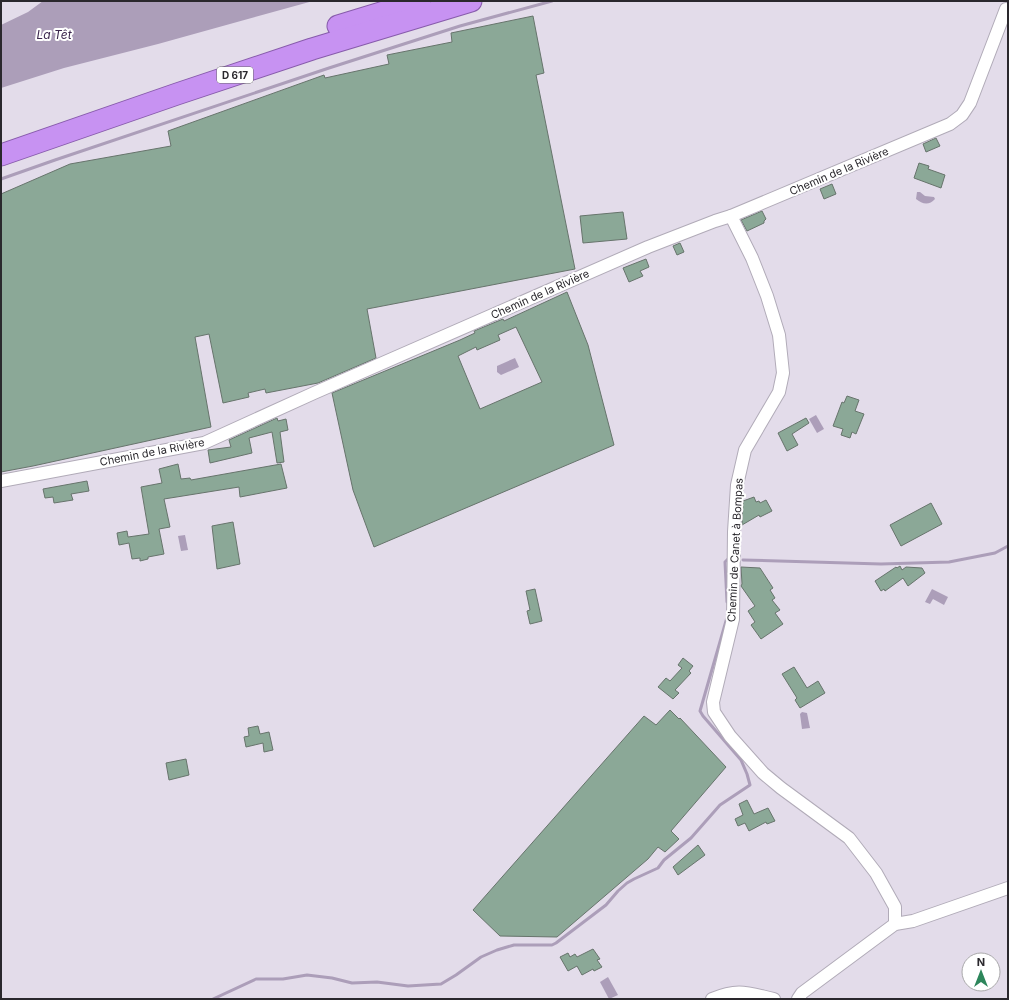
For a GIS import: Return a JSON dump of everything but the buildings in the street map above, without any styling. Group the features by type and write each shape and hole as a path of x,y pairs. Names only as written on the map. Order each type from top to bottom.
{"highway":[{"name":"D 617","path":"1,141 171,81 317,32 420,1"},
{"name":"D 617","path":"1,156 177,94 312,49 471,1"}],"street":[{"name":"Chemin de la Rivière","path":"1,481 204,443 321,390 641,250 731,216 950,124 962,115 970,103 1006,9"},
{"name":"Chemin de Canet à Bompas","path":"731,216 752,258 767,296 778,335 783,373 779,392 744,450 737,485 734,532 733,619 713,702 714,712 730,736 763,773 849,838 876,873 895,907 895,924"},
{"path":"798,999 802,993 895,924 913,921 1008,888"},
{"path":"712,999 727,993 742,992 774,999"}],"water":[{"name":"La Têt","path":"43,1 313,1 158,44 64,68 1,88 1,25 28,12"},
{"path":"917,192 920,192 925,196 934,197 935,199 930,203 923,203 916,199"},
{"path":"515,358 519,367 501,375 497,372 497,366"},
{"path":"816,415 824,429 817,433 809,419"},
{"path":"185,535 188,550 181,551 178,536"},
{"path":"932,589 948,597 944,605 933,599 930,604 925,602"},
{"path":"802,712 807,713 810,728 802,729 800,714"},
{"path":"608,977 618,995 609,999 600,982"}],"waterway":[{"path":"1,179 329,68 460,26 552,1"},
{"path":"743,560 881,564 949,562 995,553 1008,546"},
{"path":"727,602 725,562 728,559"},
{"path":"213,999 256,979 283,979 307,975 332,978 352,983 377,982 408,986 441,984 481,957 497,950 514,945 552,945 556,943 606,905 627,883 658,868 664,860 691,838 720,805 750,785 741,760 700,711 728,614"}]}
